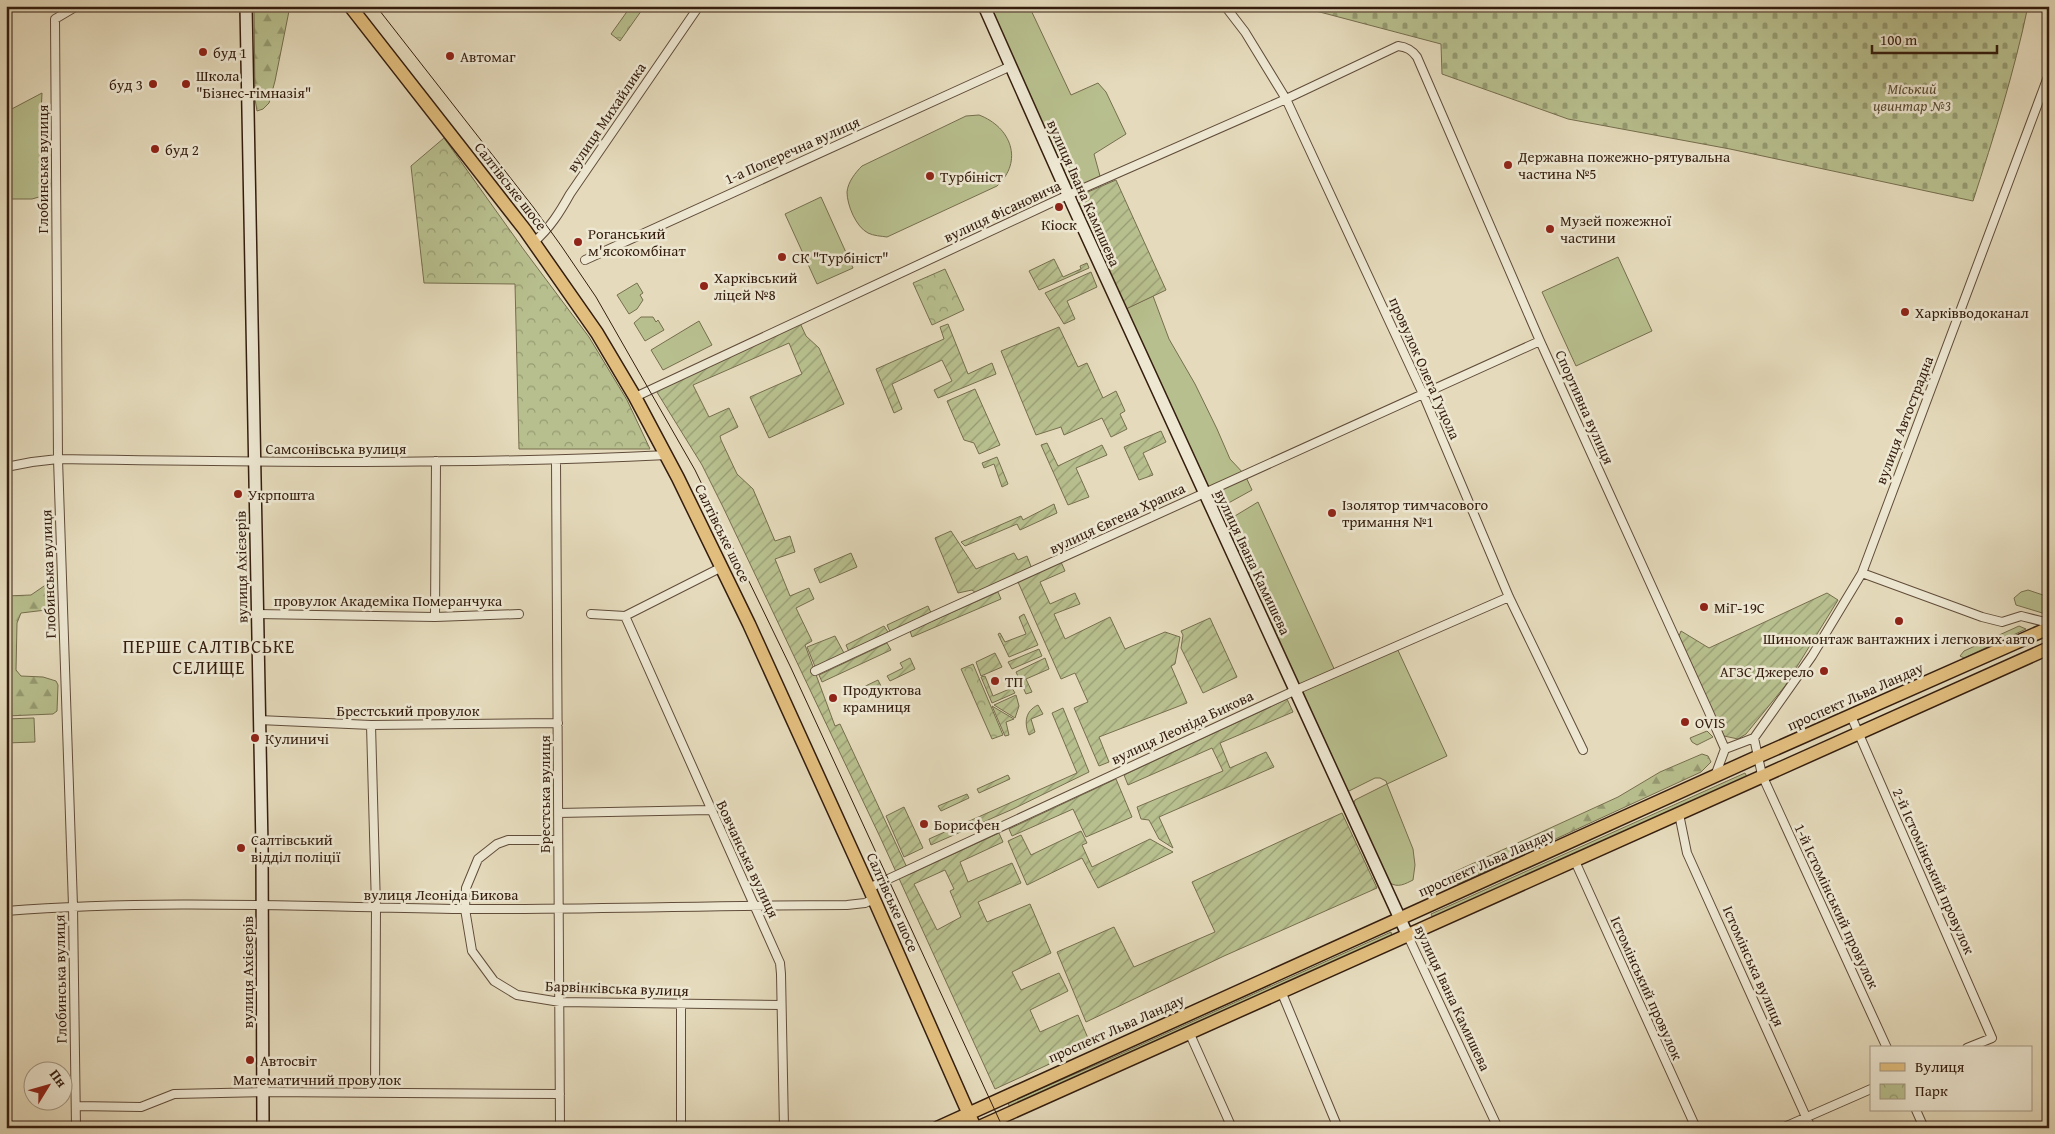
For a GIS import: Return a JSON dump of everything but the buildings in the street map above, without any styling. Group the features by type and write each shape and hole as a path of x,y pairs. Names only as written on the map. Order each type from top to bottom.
{"main road":[{"name":"вулиця Ахієзерів","path":"246,6 262,906 263,1128"},
{"name":"Салтівське шосе","path":"350,6 534,242 597,333 635,397 667,455 722,567 872,894 976,1128"},
{"name":"вулиця Івана Камишева","path":"984,6 1068,195 1407,934"},
{"name":"проспект Льва Ландау","path":"937,1128 1757,757 2049,628"},
{"path":"976,1128 2049,648"}],"street":[{"name":"Глобинська вулиця","path":"76,1128 73,906 58,459 55,19 77,6"},
{"name":"вулиця Михайлика","path":"534,242 556,218 570,194 699,6"},
{"name":"провулок Олега Гуцола","path":"1225,6 1245,32 1286,99 1423,394 1509,597 1583,750"},
{"name":"вулиця Фісановича","path":"635,397 1068,195 1286,99 1398,46 1409,49"},
{"name":"Спортивна вулиця","path":"1409,49 1417,57 1540,341 1725,749"},
{"name":"1-а Поперечна вулиця","path":"585,260 1011,66"},
{"name":"вулиця Автострадна","path":"1754,738 1812,656 1862,572 2049,74"},
{"name":"вулиця Євгена Храпка","path":"815,671 1540,341"},
{"name":"Самсонівська вулиця","path":"6,467 58,459 254,462 556,461 667,455"},
{"path":"435,617 436,461"},
{"name":"Брестська вулиця","path":"556,461 560,1128"},
{"path":"591,614 625,616 722,567"},
{"path":"1862,572 1982,617 2002,622 2021,616 2049,623"},
{"name":"вулиця Леоніда Бикова","path":"6,911 73,906 465,909 847,905 865,903 872,894 1296,690 1509,597"},
{"name":"провулок Академіка Померанчука","path":"257,614 435,617 519,614"},
{"name":"Вовчанська вулиця","path":"625,616 710,810 780,963 784,1128"},
{"name":"2-й Істомінський провулок","path":"1851,716 1992,1038 1972,1046"},
{"name":"Брестський провулок","path":"259,720 371,725 558,723"},
{"path":"371,725 376,907 375,1093"},
{"path":"1714,778 1725,749 1754,738 1757,757"},
{"name":"1-й Істомінський провулок","path":"1757,757 1762,775 1886,1046"},
{"path":"558,813 710,810"},
{"name":"Істомінська вулиця","path":"1679,814 1687,853 1811,1128"},
{"name":"Барвінківська вулиця","path":"558,840 508,840 497,844 478,859 466,888 465,909 472,951 494,981 517,995 560,1002 781,1005"},
{"name":"Істомінський провулок","path":"1574,859 1696,1128"},
{"name":"вулиця Івана Камишева","path":"1407,934 1498,1128"},
{"path":"1281,991 1338,1128"},
{"path":"681,1005 681,1128"},
{"path":"1189,1032 1232,1128"},
{"path":"1782,1128 1870,1089"},
{"name":"Математичний провулок","path":"76,1106 141,1107 174,1094 262,1092 560,1094"},
{"path":"1917,1112 1924,1128"}],"green space":[{"path":"254,6 290,6 269,103 263,109 257,111 255,99"},
{"path":"631,6 644,7 620,41 611,34"},
{"path":"984,6 1029,6 1071,95 1098,83 1106,92 1126,134 1094,154 1100,176 1078,187 1066,190"},
{"name":"Міський цвинтар №3","path":"1297,6 2028,6 2010,80 1973,201 1730,149 1568,119 1442,74 1441,44"},
{"path":"42,93 41,114 44,132 48,140 50,187 46,195 32,199 6,199 6,112"},
{"name":"Турбініст","path":"979,115 990,120 999,128 1006,136 1010,146 1012,156 1010,166 997,186 887,237 868,233 860,226 853,215 847,192 852,178 862,166 966,116"},
{"path":"444,138 589,337 627,400 650,449 519,449 515,284 424,283 411,166"},
{"path":"1116,180 1166,290 1126,309 1079,204 1081,195"},
{"path":"821,197 853,268 817,284 785,214"},
{"path":"1618,257 1652,331 1576,366 1542,292"},
{"path":"1054,259 1063,277 1081,269 1080,266 1087,263 1089,268 1039,290 1029,271"},
{"path":"945,269 964,310 932,325 913,283"},
{"path":"1091,272 1097,287 1067,301 1075,319 1064,324 1045,293"},
{"path":"637,283 643,293 640,295 643,300 637,309 629,314 617,295"},
{"path":"1153,296 1169,339 1195,384 1230,459 1245,475 1252,490 1223,506 1211,506 1121,311"},
{"path":"641,317 653,317 656,322 658,320 664,330 645,341 634,323"},
{"path":"699,321 712,345 663,370 651,350"},
{"path":"800,323 806,336 819,348 844,404 769,438 750,397 802,374 789,343 693,385 709,417 729,408 738,427 720,436 737,474 753,489 775,541 790,536 795,552 775,559 790,596 809,588 814,599 796,608 812,641 805,645 835,726 840,724 910,874 999,833 1003,842 960,862 968,882 1012,863 1021,883 978,902 987,922 1030,904 1051,953 1012,972 1021,990 1059,973 1068,991 1030,1010 1040,1032 1078,1015 1091,1045 995,1089 881,839 723,507 702,465 655,389","holes":["945,870 954,889 950,891 961,917 937,930 914,884"]},
{"path":"948,324 968,374 992,363 996,374 938,398 934,390 952,381 942,360 892,384 902,409 894,413 876,369 944,339 940,327"},
{"path":"1059,327 1078,367 1087,363 1103,398 1116,391 1125,411 1120,414 1127,429 1111,437 1102,418 1064,435 1061,427 1036,435 1001,351"},
{"path":"975,389 1000,445 979,454 974,443 964,440 947,401"},
{"path":"1161,431 1166,442 1143,453 1153,475 1139,480 1124,447"},
{"path":"1047,443 1058,466 1102,445 1107,455 1076,468 1089,497 1068,505 1041,445"},
{"path":"997,457 1008,484 1002,487 994,464 984,468 982,463"},
{"path":"1258,502 1336,673 1396,646 1447,756 1387,784 1386,781 1380,778 1375,778 1343,794 1220,525"},
{"path":"1054,504 1057,513 1020,530 1017,524 965,546 961,542 1021,516 1023,520"},
{"path":"951,531 976,569 1014,553 1018,560 1027,556 1032,569 976,593 972,590 958,593 935,538"},
{"path":"851,553 857,567 820,583 814,569"},
{"path":"1061,562 1065,571 1040,582 1050,604 1075,593 1080,604 1054,614 1065,639 1110,617 1125,649 1165,632 1180,637 1175,664 1171,666 1187,703 1099,737 1109,762 1099,766 1074,708 1088,702 1075,673 1061,679 1018,582"},
{"path":"47,584 54,591 55,606 46,610 21,613 17,623 16,670 21,676 43,677 56,681 58,685 57,711 53,714 6,716 6,596 31,595"},
{"path":"2028,590 2049,597 2049,615 2016,605 2014,598 2021,592"},
{"path":"998,592 1001,599 912,637 910,631"},
{"path":"1827,593 1838,600 1785,686 1746,734 1738,739 1724,736 1679,636 1681,631 1709,648"},
{"path":"928,606 932,615 891,634 887,625"},
{"path":"1024,614 1038,645 1009,657 998,634 1000,633 1005,642 1026,634 1019,617"},
{"path":"1210,618 1237,677 1203,693 1181,648 1183,635 1181,631"},
{"path":"884,626 890,635 850,654 846,645"},
{"path":"2019,626 2026,629 1964,658 1960,656 1964,651"},
{"path":"835,636 845,655 816,669 807,647"},
{"path":"887,643 891,650 822,682 819,675"},
{"path":"1039,649 1042,656 1012,669 1008,662"},
{"path":"995,653 1002,667 981,676 976,662"},
{"path":"910,658 915,669 890,681 887,676 903,668 900,663"},
{"path":"1045,658 1049,669 1026,679 1032,692 1026,694 1016,672"},
{"path":"973,664 1003,735 992,739 961,669"},
{"path":"985,676 993,696 1012,688 1015,693 992,703 981,677"},
{"path":"878,680 881,686 855,698 853,692"},
{"path":"1016,695 1019,706 1015,718 994,705"},
{"path":"1287,699 1293,712 1220,743 1230,768 1266,752 1274,767 1159,817 1173,848 1159,839 1149,820 1141,819 1137,807 1223,771 1212,748 1128,785 1124,775"},
{"path":"1038,705 1043,714 1031,719 1035,732 1029,735 1026,726 1028,714"},
{"path":"992,706 1014,719 1006,722 1009,735 1005,736"},
{"path":"1063,708 1089,772 1013,809 931,845 929,839 1077,773 1052,713"},
{"path":"34,718 35,742 6,743 6,719"},
{"path":"1707,731 1713,737 1697,745 1692,742 1690,738"},
{"path":"1702,754 1708,756 1711,762 1701,772 1458,884 1452,878 1452,873 1618,797 1660,772"},
{"path":"1745,773 1747,777 1433,918 1431,914"},
{"path":"1008,775 1010,779 979,793 977,789"},
{"path":"1116,779 1132,817 1086,837 1073,809 1012,836 1009,829"},
{"path":"1387,784 1413,849 1415,865 1413,880 1399,885 1390,883 1353,805 1355,800"},
{"path":"967,794 969,798 941,811 938,806"},
{"path":"904,807 923,848 904,857 886,816"},
{"path":"1342,813 1377,888 1224,956 1086,1022 1057,952 1114,927 1134,967 1215,932 1192,882"},
{"path":"1081,831 1087,843 1082,845 1092,867 1150,839 1173,852 1098,888 1082,858 1027,885 1008,841 1021,835 1031,855"},
{"path":"1391,932 1392,936 1010,1108 1008,1103"}],"tram line":[{"path":"376,6 534,208 562,247 596,297 695,470 791,668 1003,1128"}],"place":[{"name":"буд 1","path":"203,52"},
{"name":"Автомаг","path":"450,56"},
{"name":"буд 3","path":"153,84"},
{"name":"Школа \"Бізнес-гімназія\"","path":"186,84"},
{"name":"буд 2","path":"155,149"},
{"name":"Державна пожежно-рятувальна частина №5","path":"1508,165"},
{"name":"Турбініст","path":"930,176"},
{"name":"Кіоск","path":"1059,207"},
{"name":"Музей пожежної частини","path":"1550,229"},
{"name":"Роганський м'ясокомбінат","path":"578,242"},
{"name":"СК \"Турбініст\"","path":"782,257"},
{"name":"Харківський ліцей №8","path":"704,286"},
{"name":"Харківводоканал","path":"1905,312"},
{"name":"Укрпошта","path":"238,494"},
{"name":"Ізолятор тимчасового тримання №1","path":"1332,513"},
{"name":"МіГ-19С","path":"1704,607"},
{"name":"Шиномонтаж вантажних і легкових авто","path":"1899,621"},
{"name":"АГЗС Джерело","path":"1824,671"},
{"name":"ТП","path":"995,681"},
{"name":"Продуктова крамниця","path":"833,698"},
{"name":"OVIS","path":"1685,722"},
{"name":"Кулиничі","path":"255,738"},
{"name":"Борисфен","path":"924,824"},
{"name":"Салтівський відділ поліції","path":"241,848"},
{"name":"Автосвіт","path":"250,1060"}],"district":[{"name":"ПЕРШЕ САЛТІВСЬКЕ СЕЛИЩЕ","path":"209,656"}]}
